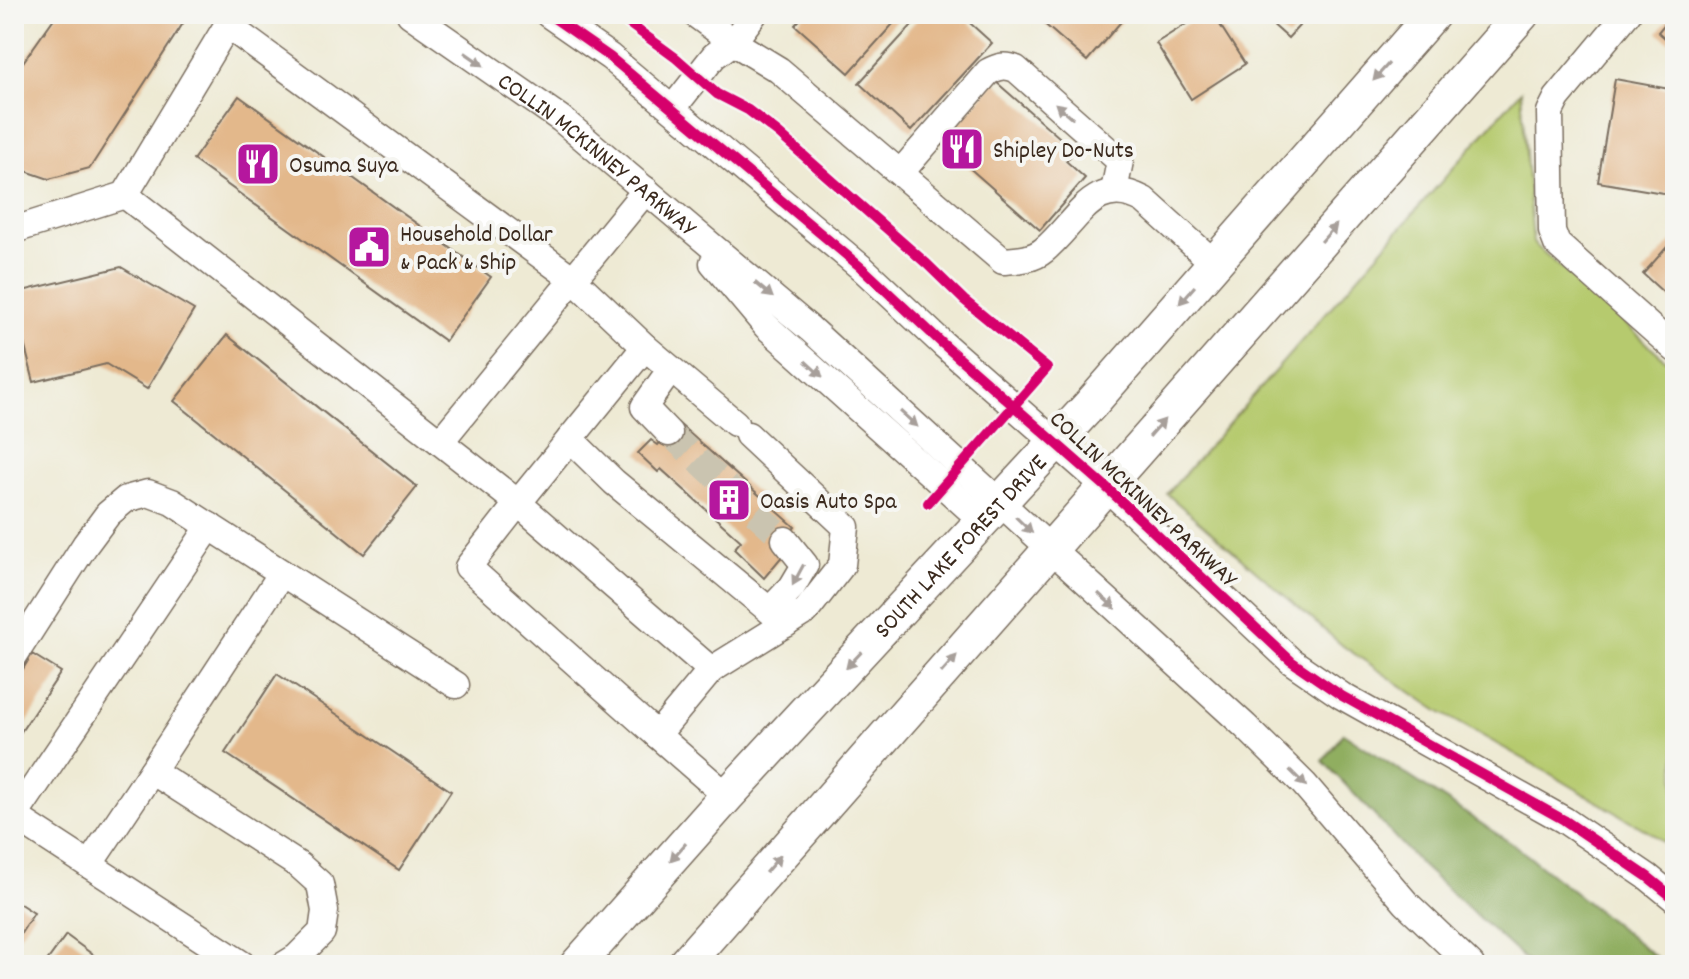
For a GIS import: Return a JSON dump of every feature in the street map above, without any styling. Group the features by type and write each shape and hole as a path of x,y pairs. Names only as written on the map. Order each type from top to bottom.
{"main road":[{"name":"SOUTH LAKE FOREST DRIVE","path":"577,965 727,796 1091,404 1433,14"},
{"path":"684,965 1522,14"}],"street":[{"name":"COLLIN MCKINNEY PARKWAY","path":"410,14 561,119 810,329 991,511 1049,549 1245,726 1304,784 1406,903 1471,965"},
{"name":"COLLIN MCKINNEY PARKWAY","path":"548,14 610,57 863,269 1105,486 1291,661 1342,696 1564,820 1675,899"},
{"path":"695,14 779,70 1003,261 1023,260 1042,252 1092,199 1114,191 1132,193 1144,200 1214,263"},
{"path":"673,108 714,56 733,42 754,14"},
{"path":"1627,14 1557,98 1550,112 1552,231 1557,244 1675,349"},
{"path":"14,230 125,195 230,20 573,279 645,347 742,429 846,527 842,565 806,611 778,617 711,670 657,735"},
{"path":"901,172 988,72 1008,66 1016,69 1120,161 1114,191"},
{"path":"440,442 646,190"},
{"path":"125,195 518,503 711,670"},
{"path":"645,347 468,567 727,796"},
{"path":"669,433 644,407 671,369"},
{"path":"570,439 614,482 778,617"},
{"path":"14,656 108,514 126,499 148,493 172,502 456,685"},
{"path":"210,526 14,816 243,965"},
{"path":"778,617 805,565 785,540"},
{"path":"89,865 282,573"},
{"path":"152,771 300,866 320,884 325,911 322,932 297,957 284,965"}],"green space":[{"path":"1521,91 1533,243 1675,368 1675,851 1654,835 1440,712 1343,646 1167,494"},
{"path":"1343,733 1517,847 1666,965 1531,965 1422,866 1323,761"}],"building":[{"path":"57,14 189,14 90,168 49,179 14,167 14,75"},
{"path":"805,14 902,14 849,73 795,25"},
{"path":"922,14 960,14 992,43 911,131 859,83"},
{"path":"1033,14 1123,14 1126,16 1087,61"},
{"path":"1202,14 1213,14 1245,64 1191,99 1156,43"},
{"path":"1261,14 1310,14 1288,38"},
{"path":"1675,14 1675,47 1658,32"},
{"path":"1615,79 1675,90 1675,195 1598,182"},
{"path":"995,81 1075,151 1066,161 1085,178 1040,230 941,143"},
{"path":"239,96 491,277 445,341 193,160"},
{"path":"1675,238 1675,303 1643,274"},
{"path":"121,267 194,310 147,389 106,364 34,382 14,304 14,293"},
{"path":"227,335 417,487 364,554 174,401"},
{"name":"Oasis Auto Spa","path":"678,423 795,527 777,549 784,554 764,578 734,549 741,541 661,469 658,472 638,453 651,440 658,445"},
{"path":"32,654 61,672 14,742 14,684"},
{"path":"277,674 451,791 399,870 225,753"},
{"path":"14,900 34,913 14,944"},
{"path":"66,935 107,965 44,965"}],"tunnel":[{"path":"669,433 785,540"}],"cycle path":[{"path":"548,14 610,57 863,269 943,344 1105,486 1291,661 1342,696 1564,820 1675,899"},
{"path":"616,14 676,58 717,94 748,110 778,133 964,300 1047,368 928,503"}],"place":[{"name":"Shipley Do-Nuts","path":"962,149"},
{"name":"Osuma Suya","path":"258,164"},
{"name":"Household Dollar & Pack & Ship","path":"369,247"},
{"name":"Oasis Auto Spa","path":"729,500"}]}
